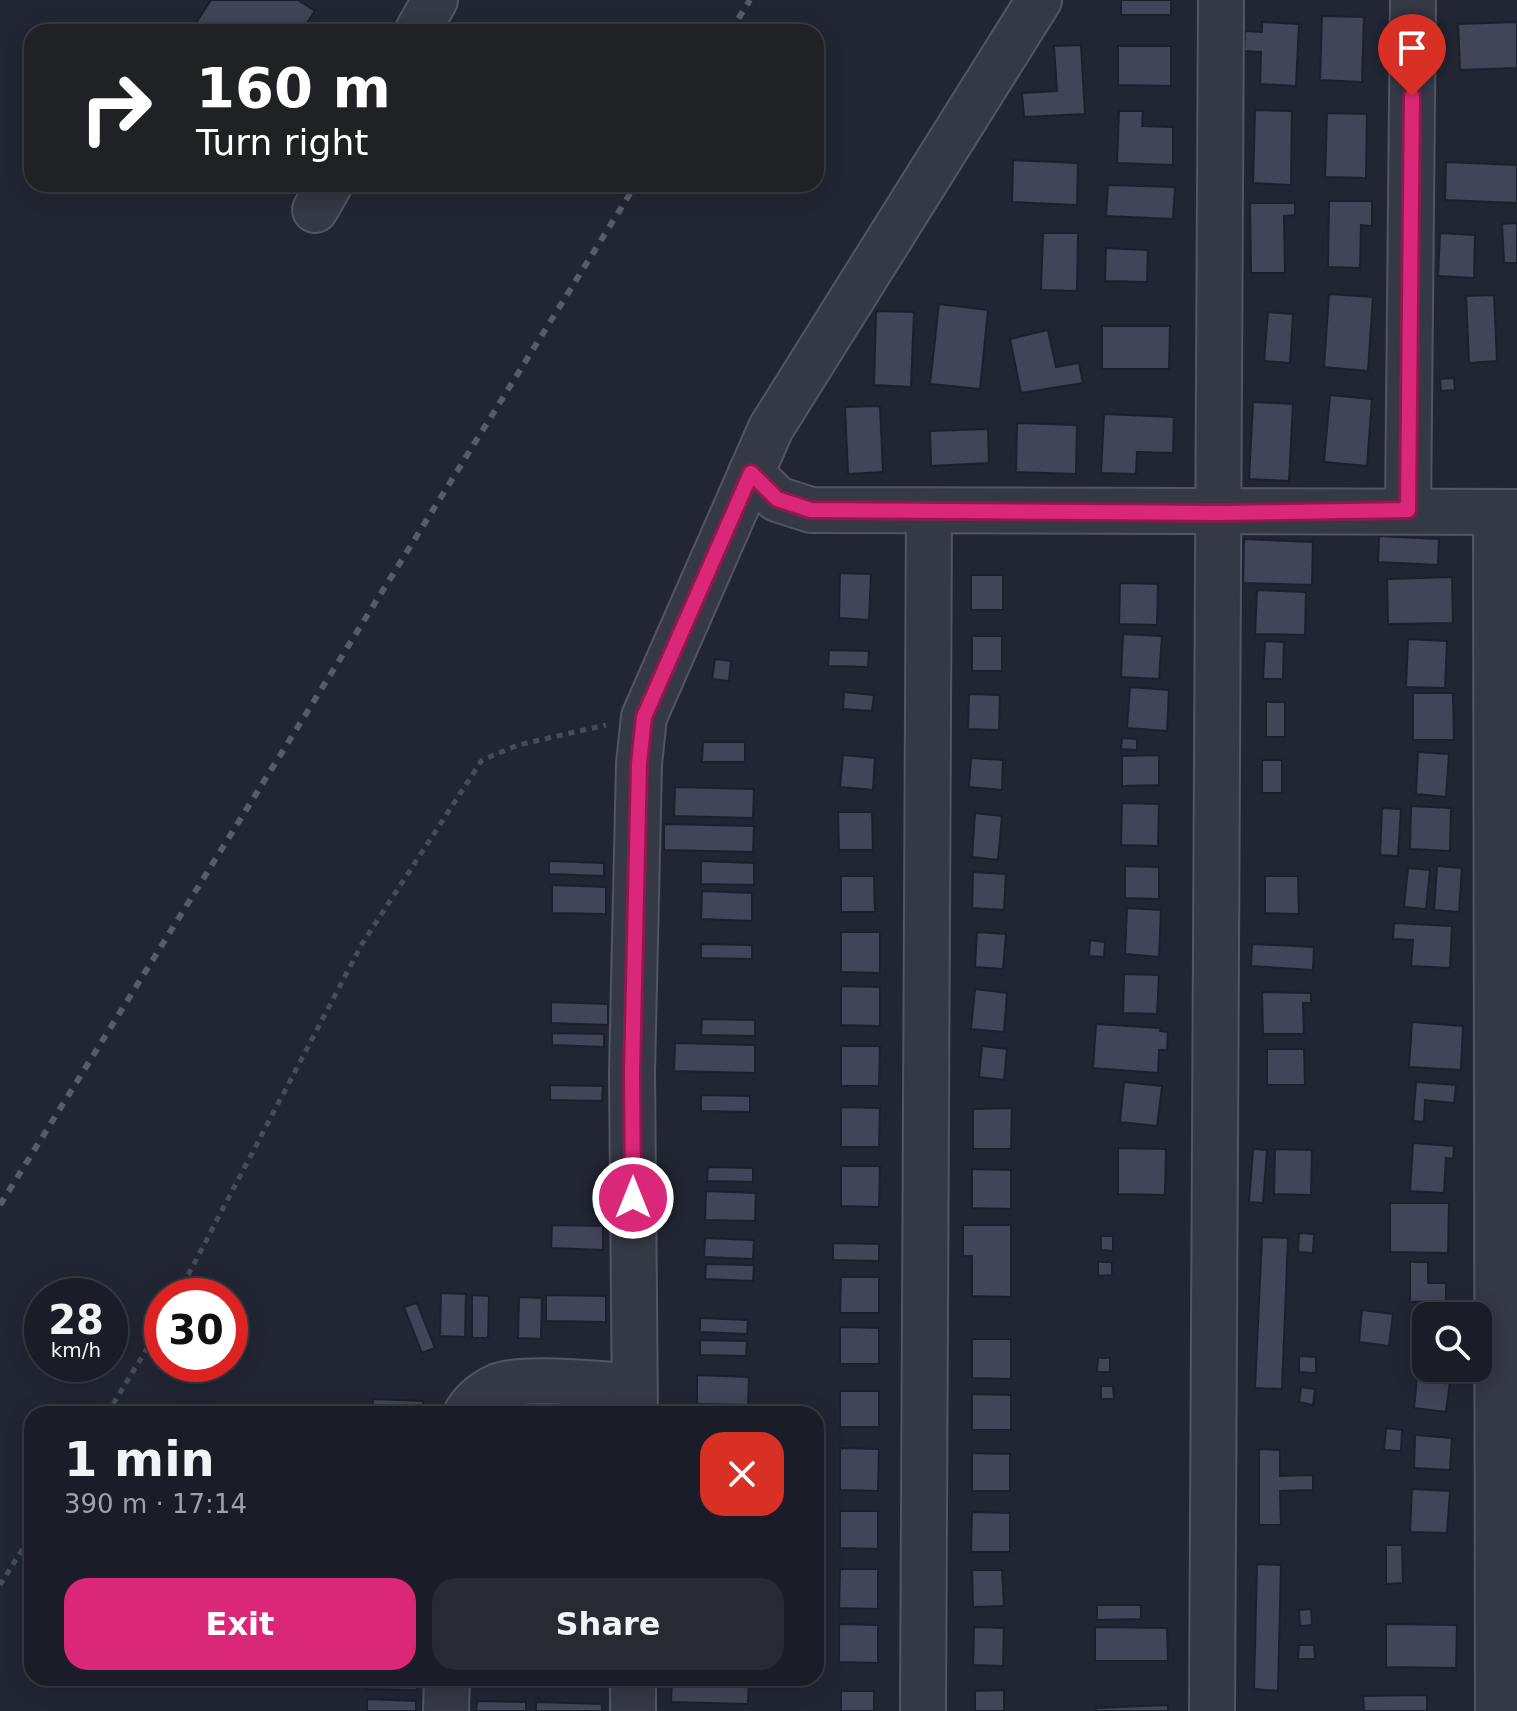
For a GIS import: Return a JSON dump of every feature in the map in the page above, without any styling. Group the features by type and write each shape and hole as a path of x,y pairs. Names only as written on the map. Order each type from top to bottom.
{"street":[{"path":"422,24 435,0"},
{"path":"471,1406 485,1393 521,1381 634,1400 632,1072 639,764 644,717 771,428 1039,0"},
{"path":"1212,1711 1221,0"},
{"path":"1408,510 1413,0"},
{"path":"751,473 777,499 811,510 1507,512 1498,1711"},
{"path":"923,1711 929,512"},
{"path":"446,1711 447,1686"},
{"path":"633,1686 633,1711"}],"path":[{"path":"186,1278 362,944 482,760 518,745 644,717"},
{"path":"112,1406 144,1353"},
{"path":"0,1585 24,1547"}],"building":[{"path":"211,0 298,0 315,11 306,24 195,24"},
{"path":"1121,0 1171,0 1171,15 1121,15"},
{"path":"1322,16 1364,17 1362,82 1320,80"},
{"path":"1262,22 1299,24 1296,86 1260,84 1261,52 1244,51 1245,31 1262,32"},
{"path":"1517,22 1517,68 1460,70 1458,24"},
{"path":"1081,45 1085,114 1024,117 1022,93 1057,91 1054,46"},
{"path":"1118,46 1171,46 1171,86 1118,85"},
{"path":"1255,110 1292,111 1291,185 1253,183"},
{"path":"1119,111 1143,111 1142,126 1173,127 1173,165 1117,163"},
{"path":"1327,113 1367,114 1366,178 1325,177"},
{"path":"1013,160 1078,163 1077,205 1012,202"},
{"path":"1446,162 1517,165 1517,203 1445,200"},
{"path":"1108,185 1175,187 1173,219 1106,216"},
{"path":"1329,201 1372,201 1372,226 1361,225 1360,268 1328,267"},
{"path":"1250,203 1295,203 1295,215 1284,216 1285,273 1251,273"},
{"path":"1517,223 1517,263 1504,263 1502,224"},
{"path":"1043,233 1078,233 1077,291 1041,290"},
{"path":"1440,233 1475,235 1474,278 1438,276"},
{"path":"1106,248 1148,250 1147,282 1105,281"},
{"path":"1329,294 1373,297 1368,371 1324,367"},
{"path":"1494,295 1497,361 1469,363 1466,296"},
{"path":"939,304 988,310 980,389 930,384"},
{"path":"876,311 914,312 911,387 874,385"},
{"path":"1268,312 1293,314 1290,363 1264,361"},
{"path":"1102,326 1170,326 1169,369 1102,369"},
{"path":"1048,330 1056,367 1079,363 1083,383 1021,393 1010,339"},
{"path":"1454,378 1455,390 1441,391 1440,379"},
{"path":"1330,395 1372,399 1367,466 1324,462"},
{"path":"1253,402 1293,404 1289,481 1249,479"},
{"path":"880,406 883,472 848,474 845,407"},
{"path":"1104,414 1174,417 1173,453 1137,452 1136,474 1101,473"},
{"path":"1017,423 1077,425 1076,474 1016,472"},
{"path":"988,429 989,463 931,466 930,431"},
{"path":"1379,536 1439,539 1438,565 1378,562"},
{"path":"1244,539 1313,542 1312,585 1243,583"},
{"path":"840,573 871,574 869,620 839,618"},
{"path":"971,575 1003,575 1003,610 971,610"},
{"path":"1452,577 1453,623 1388,624 1387,579"},
{"path":"1120,583 1158,584 1157,625 1119,624"},
{"path":"1257,590 1306,592 1305,635 1255,634"},
{"path":"1123,634 1162,636 1159,679 1121,677"},
{"path":"972,636 1002,636 1002,671 972,671"},
{"path":"1408,639 1447,641 1445,688 1406,687"},
{"path":"1265,641 1284,642 1283,679 1263,679"},
{"path":"829,650 869,651 868,667 828,666"},
{"path":"715,659 731,661 729,681 712,679"},
{"path":"1130,687 1169,690 1167,731 1127,728"},
{"path":"844,692 874,695 872,711 843,709"},
{"path":"1413,693 1453,693 1454,740 1413,740"},
{"path":"969,694 1000,695 999,730 968,729"},
{"path":"1266,702 1285,702 1285,737 1266,737"},
{"path":"1122,738 1137,739 1137,750 1121,749"},
{"path":"703,742 745,742 745,762 702,762"},
{"path":"1418,752 1449,754 1446,797 1416,794"},
{"path":"843,755 875,758 873,790 840,787"},
{"path":"1159,755 1159,785 1122,786 1122,756"},
{"path":"971,758 1003,760 1002,790 969,787"},
{"path":"1262,760 1282,760 1282,793 1262,793"},
{"path":"675,787 754,789 753,818 674,816"},
{"path":"1122,803 1159,804 1158,846 1121,845"},
{"path":"1411,806 1451,808 1450,851 1410,849"},
{"path":"1382,808 1401,809 1398,856 1380,855"},
{"path":"838,812 872,812 873,850 839,850"},
{"path":"975,813 1002,816 998,860 972,857"},
{"path":"664,824 754,826 753,852 664,850"},
{"path":"549,861 604,863 604,876 549,874"},
{"path":"701,861 754,863 754,885 701,884"},
{"path":"1125,866 1159,867 1159,899 1125,898"},
{"path":"1437,866 1462,868 1459,912 1434,910"},
{"path":"1408,868 1430,870 1426,909 1404,907"},
{"path":"973,872 1006,874 1004,910 972,908"},
{"path":"841,876 874,876 875,912 841,912"},
{"path":"1265,876 1298,876 1299,914 1265,913"},
{"path":"552,885 606,887 606,914 552,913"},
{"path":"702,891 752,893 752,921 701,919"},
{"path":"1127,908 1161,910 1159,957 1125,954"},
{"path":"1394,923 1452,926 1450,968 1411,966 1413,940 1393,939"},
{"path":"841,932 880,932 880,973 841,972"},
{"path":"977,932 1006,934 1003,969 975,967"},
{"path":"1090,940 1105,942 1104,957 1089,956"},
{"path":"701,944 752,945 752,959 701,958"},
{"path":"1252,944 1314,947 1313,970 1251,966"},
{"path":"1124,974 1159,975 1157,1014 1123,1013"},
{"path":"841,986 880,987 880,1026 841,1025"},
{"path":"975,989 1007,993 1004,1032 971,1029"},
{"path":"1262,992 1311,993 1311,1003 1303,1003 1304,1034 1263,1034"},
{"path":"551,1002 608,1004 608,1025 551,1023"},
{"path":"702,1019 755,1020 755,1036 701,1035"},
{"path":"1412,1022 1463,1026 1461,1070 1409,1067"},
{"path":"1096,1024 1161,1028 1160,1031 1168,1032 1167,1050 1159,1050 1158,1073 1093,1068"},
{"path":"552,1033 604,1034 604,1047 552,1045"},
{"path":"675,1043 755,1045 755,1073 674,1071"},
{"path":"841,1046 880,1046 879,1086 841,1086"},
{"path":"982,1046 1007,1049 1004,1080 979,1077"},
{"path":"1267,1049 1304,1049 1305,1085 1267,1085"},
{"path":"1124,1082 1162,1086 1157,1126 1120,1122"},
{"path":"1416,1082 1456,1085 1454,1103 1425,1100 1424,1122 1413,1121"},
{"path":"550,1085 603,1086 602,1101 550,1100"},
{"path":"701,1095 750,1096 750,1112 701,1111"},
{"path":"841,1107 880,1108 879,1147 841,1147"},
{"path":"1012,1108 1011,1149 973,1149 973,1109"},
{"path":"1413,1143 1454,1146 1453,1159 1446,1158 1444,1193 1410,1191"},
{"path":"1118,1148 1166,1149 1165,1195 1118,1194"},
{"path":"1253,1149 1267,1150 1263,1203 1249,1202"},
{"path":"1275,1149 1312,1150 1311,1195 1274,1194"},
{"path":"841,1166 880,1166 879,1207 841,1206"},
{"path":"708,1167 753,1168 753,1182 707,1181"},
{"path":"972,1169 1011,1170 1011,1209 972,1208"},
{"path":"706,1191 756,1193 755,1221 705,1220"},
{"path":"1390,1203 1449,1203 1448,1253 1390,1252"},
{"path":"552,1225 603,1226 603,1250 551,1248"},
{"path":"963,1225 1011,1225 1011,1297 972,1296 972,1256 963,1256"},
{"path":"1299,1233 1314,1234 1313,1253 1298,1252"},
{"path":"1101,1236 1113,1236 1113,1251 1101,1250"},
{"path":"1262,1237 1288,1238 1282,1389 1255,1388"},
{"path":"705,1238 754,1240 753,1259 704,1257"},
{"path":"833,1243 879,1244 879,1261 833,1260"},
{"path":"1098,1262 1112,1262 1112,1275 1098,1276"},
{"path":"1410,1262 1428,1262 1428,1283 1446,1283 1446,1301 1410,1302"},
{"path":"706,1264 754,1265 753,1281 705,1279"},
{"path":"841,1277 879,1277 879,1313 840,1313"},
{"path":"441,1293 466,1294 465,1337 440,1336"},
{"path":"472,1295 489,1296 488,1338 472,1338"},
{"path":"546,1295 606,1296 606,1322 546,1321"},
{"path":"519,1297 542,1298 541,1339 518,1338"},
{"path":"417,1303 435,1348 422,1353 404,1307"},
{"path":"1362,1310 1393,1314 1389,1346 1359,1342"},
{"path":"700,1318 748,1320 747,1334 700,1332"},
{"path":"840,1327 879,1328 879,1364 840,1364"},
{"path":"972,1339 1011,1339 1011,1379 972,1378"},
{"path":"700,1340 747,1341 746,1356 700,1355"},
{"path":"1299,1356 1316,1357 1316,1373 1299,1372"},
{"path":"1098,1358 1110,1358 1110,1372 1097,1372"},
{"path":"697,1375 749,1377 748,1405 697,1404"},
{"path":"1417,1382 1450,1382 1446,1412 1414,1408"},
{"path":"1101,1386 1113,1386 1114,1399 1101,1399"},
{"path":"1301,1387 1315,1389 1313,1405 1299,1402"},
{"path":"840,1391 879,1391 879,1427 840,1427"},
{"path":"972,1394 1011,1395 1011,1430 972,1430"},
{"path":"373,1399 423,1401 423,1406 373,1406"},
{"path":"1386,1428 1402,1430 1401,1451 1384,1450"},
{"path":"1415,1435 1452,1438 1450,1470 1414,1468"},
{"path":"840,1448 879,1449 878,1491 840,1490"},
{"path":"1259,1449 1280,1450 1280,1476 1313,1475 1313,1490 1280,1491 1281,1525 1259,1525"},
{"path":"972,1453 1010,1454 1010,1491 972,1491"},
{"path":"1412,1489 1450,1491 1447,1533 1410,1532"},
{"path":"840,1511 878,1511 878,1549 840,1548"},
{"path":"972,1512 1010,1513 1010,1552 971,1552"},
{"path":"1386,1545 1402,1545 1403,1583 1386,1584"},
{"path":"1257,1564 1281,1565 1278,1691 1254,1689"},
{"path":"840,1569 878,1569 878,1609 839,1608"},
{"path":"972,1570 1002,1570 1004,1606 973,1607"},
{"path":"1097,1605 1141,1605 1141,1619 1097,1620"},
{"path":"1311,1609 1312,1625 1300,1626 1299,1610"},
{"path":"839,1624 878,1625 878,1663 839,1662"},
{"path":"1386,1624 1457,1625 1456,1668 1386,1667"},
{"path":"974,1627 1004,1628 1003,1666 973,1665"},
{"path":"1095,1627 1167,1628 1168,1661 1095,1661"},
{"path":"1299,1645 1314,1645 1315,1659 1298,1659"},
{"path":"365,1686 417,1686 417,1690 365,1689"},
{"path":"672,1686 749,1686 748,1704 671,1702"},
{"path":"1004,1690 1004,1711 975,1711 975,1691"},
{"path":"841,1691 874,1691 874,1711 841,1711"},
{"path":"1427,1695 1427,1711 1364,1711 1363,1696"},
{"path":"367,1699 416,1701 416,1711 367,1711"},
{"path":"477,1701 526,1702 526,1711 476,1711"},
{"path":"536,1702 602,1704 602,1711 536,1711"},
{"path":"1168,1705 1168,1711 1096,1711 1096,1708"}],"railway":[{"path":"735,24 750,0"},
{"path":"0,1205 631,192"}],"route":[{"path":"633,1198 632,1072 639,764 644,717 751,473 777,499 811,510 1219,513 1408,510 1412,96"}]}
